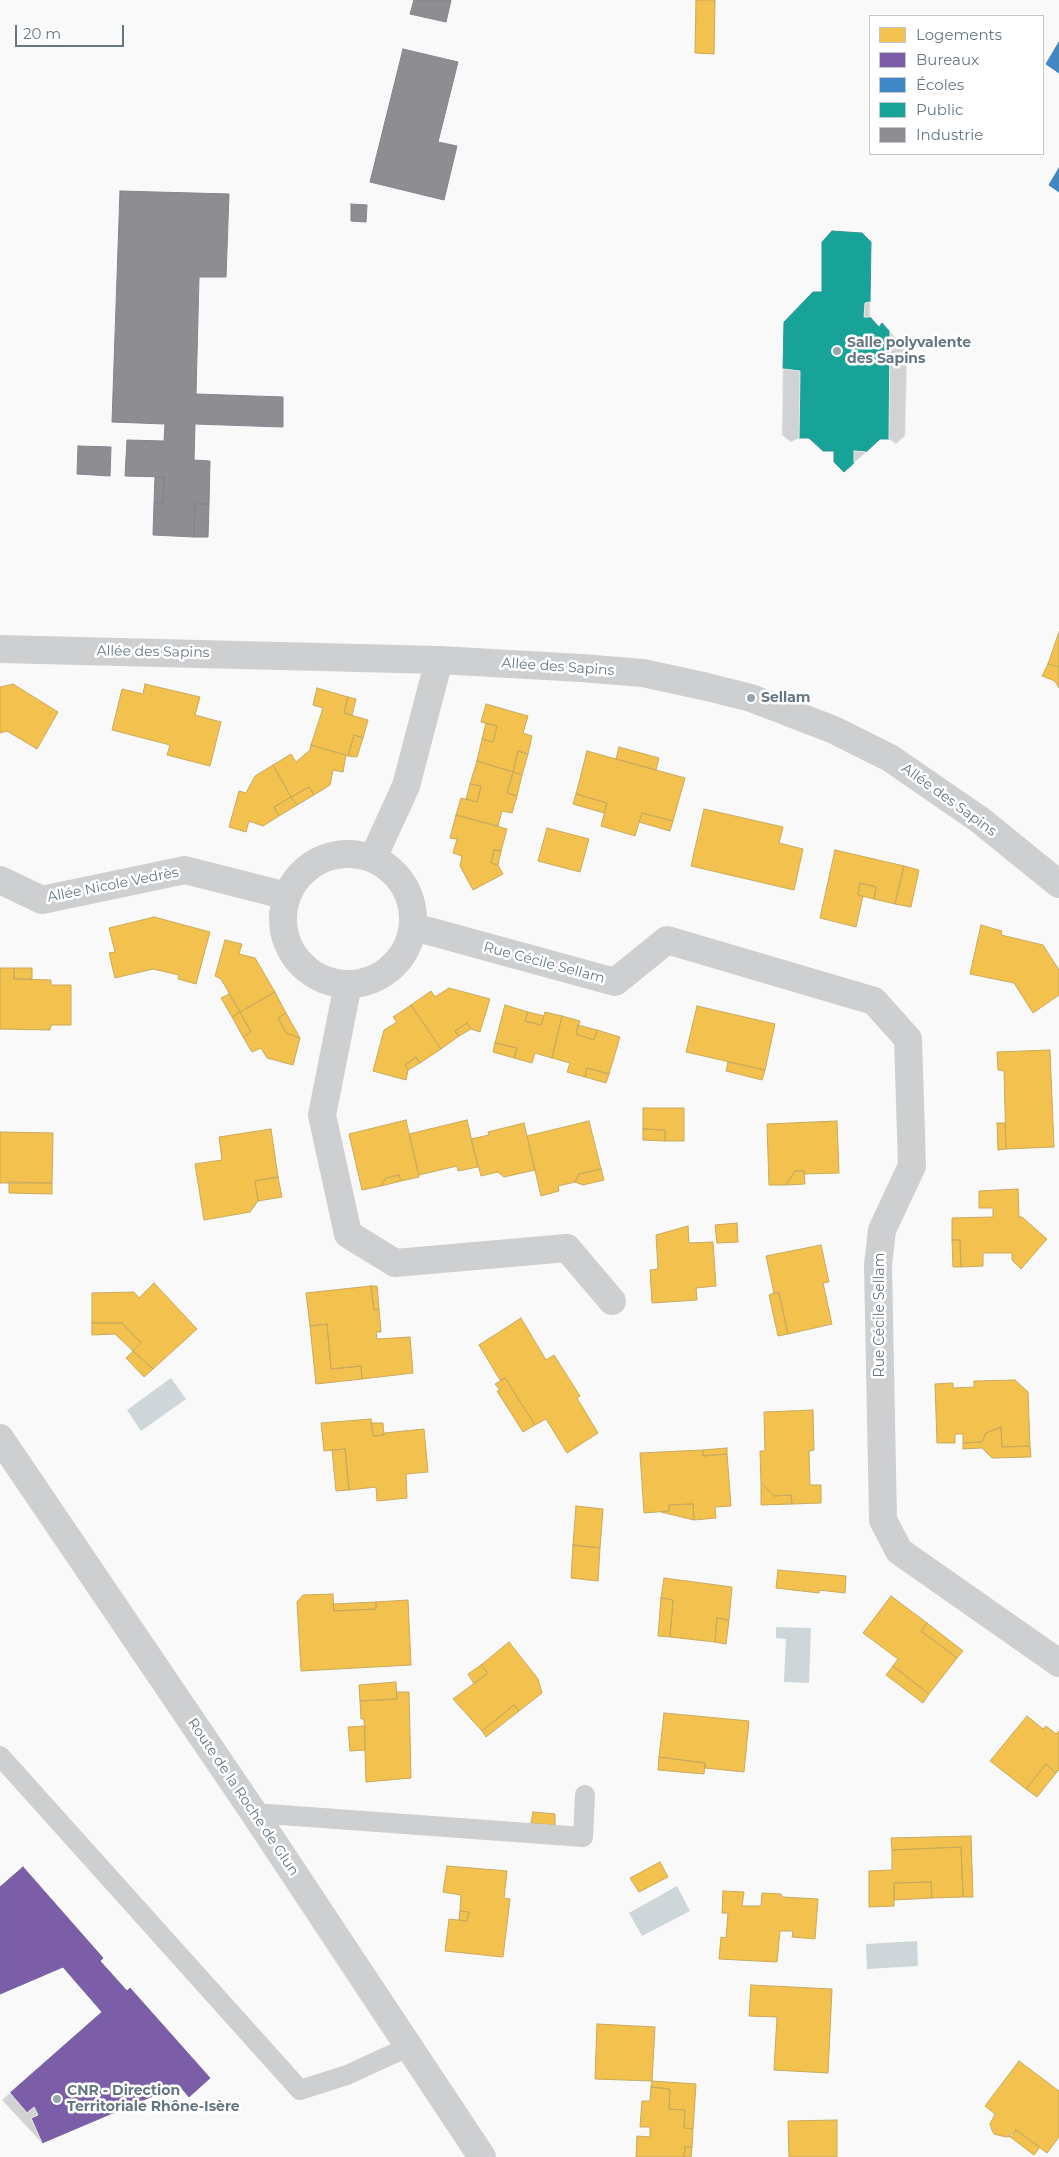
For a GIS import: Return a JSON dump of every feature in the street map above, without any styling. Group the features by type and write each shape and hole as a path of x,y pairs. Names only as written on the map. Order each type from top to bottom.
{"street":[{"name":"Allée des Sapins","path":"0,649 439,660 581,668 643,674 751,698 834,730 890,758 980,820 1059,884"},
{"path":"372,858 406,786 439,660"},
{"path":"352,854 372,858 391,869 405,886 413,905 414,927 409,945 398,961 384,974 367,982 348,984 327,981 309,971 294,956 286,937 283,916 287,896 297,878 312,864 332,856 352,854"},
{"name":"Allée Nicole Vedrès","path":"0,880 42,900 186,870 287,896"},
{"name":"Rue Cécile Sellam","path":"414,927 615,982 667,940 874,1001 908,1039 912,1166 882,1230 878,1265 883,1520 899,1552 1059,1662"},
{"path":"348,984 322,1115 348,1234 395,1262 567,1248 612,1301"},
{"name":"Route de la Roche de Glun","path":"0,1438 254,1813 482,2157"}],"lane":[{"path":"0,1756 300,2090 347,2075 408,2047"},
{"path":"254,1813 582,1837 585,1796"}],"shaded area":[{"path":"171,1378 186,1399 141,1431 127,1410"},
{"path":"776,1627 811,1628 809,1683 784,1682 786,1639 776,1638"},
{"path":"677,1886 690,1911 642,1936 629,1913"},
{"path":"917,1941 918,1966 867,1969 866,1944"}],"building: Logements":[{"path":"696,0 715,0 714,54 695,53"},
{"path":"1059,632 1059,667 1048,664"},
{"path":"1048,664 1059,667 1059,688 1055,681 1042,676"},
{"path":"13,684 58,712 37,749 7,731 0,733 0,687"},
{"path":"145,684 200,697 195,715 221,722 210,766 167,755 170,745 112,730 122,689 143,694"},
{"path":"317,688 348,697 344,713 368,720 363,738 354,735 348,756 311,745 323,708 313,705"},
{"path":"348,697 356,699 352,715 344,713"},
{"path":"486,704 528,716 523,733 532,736 528,754 518,751 513,772 477,761 482,739 493,742 497,726 481,722"},
{"path":"486,723 497,726 493,742 482,739"},
{"path":"354,735 363,738 357,757 348,756"},
{"path":"311,745 346,755 343,772 333,770 330,785 314,795 309,787 291,797 273,765 291,754 296,762 310,750"},
{"path":"619,747 659,758 656,770 616,759"},
{"path":"518,751 528,754 522,775 513,772"},
{"path":"587,751 685,778 673,821 642,813 635,836 601,826 607,803 576,794"},
{"path":"477,761 513,772 507,793 517,796 512,813 502,811 498,826 456,815 461,798 477,802 481,786 470,784"},
{"path":"273,765 291,797 274,807 279,816 263,826 249,821 246,832 229,827 239,791 246,793 255,776"},
{"path":"513,772 522,775 517,796 507,793"},
{"path":"470,784 481,786 477,802 466,799"},
{"path":"309,787 314,795 297,805 291,797"},
{"path":"576,794 607,803 604,813 573,804"},
{"path":"291,797 297,805 279,816 274,807"},
{"path":"704,809 783,827 779,843 803,849 794,890 691,866"},
{"path":"642,813 673,821 670,831 639,822"},
{"path":"456,815 507,829 501,851 494,850 491,863 498,865 503,874 473,890 460,866 462,856 453,853 457,839 450,838"},
{"path":"547,828 589,839 580,872 538,861"},
{"path":"494,850 501,851 498,865 491,863"},
{"path":"835,850 904,866 895,904 874,899 876,887 860,883 858,895 863,896 856,927 820,918"},
{"path":"904,866 919,870 911,907 895,904"},
{"path":"860,883 876,887 874,899 858,895"},
{"path":"154,917 210,932 196,984 178,979 179,975 153,969 115,978 109,953 115,952 109,928"},
{"path":"981,925 1002,931 1001,935 1043,945 1059,970 1059,995 1033,1013 1014,983 970,974"},
{"path":"225,940 242,944 239,954 255,958 275,992 240,1012 221,979 215,976"},
{"path":"0,968 14,968 14,979 51,980 51,985 71,985 71,1025 51,1025 50,1030 0,1029"},
{"path":"14,968 32,968 32,979 14,979"},
{"path":"449,988 490,999 480,1032 471,1029 467,1023 455,1031 459,1036 441,1049 411,1005 431,991 435,997"},
{"path":"275,992 286,1013 278,1018 286,1033 300,1038 293,1065 267,1058 261,1048 252,1052 243,1037 251,1032 240,1012"},
{"path":"229,994 240,1012 232,1017 221,998"},
{"path":"411,1005 441,1049 420,1063 416,1057 405,1065 408,1070 406,1080 373,1071 384,1030 397,1022 393,1017"},
{"path":"505,1005 528,1012 525,1021 541,1025 545,1012 562,1016 552,1058 535,1053 532,1063 514,1058 517,1048 495,1043"},
{"path":"697,1006 775,1024 765,1070 686,1052"},
{"path":"240,1012 251,1032 243,1037 232,1017"},
{"path":"528,1012 544,1016 541,1025 525,1021"},
{"path":"286,1013 300,1038 286,1033 278,1018"},
{"path":"562,1016 580,1021 576,1034 594,1040 597,1030 620,1037 609,1074 587,1068 585,1077 567,1072 570,1063 552,1058"},
{"path":"467,1023 471,1029 459,1036 455,1031"},
{"path":"578,1025 597,1030 594,1040 576,1034"},
{"path":"495,1043 517,1048 514,1058 493,1052"},
{"path":"1050,1050 1054,1147 1006,1149 1004,1071 998,1070 997,1052"},
{"path":"416,1057 420,1063 408,1070 405,1065"},
{"path":"728,1062 765,1070 762,1080 726,1071"},
{"path":"587,1068 609,1074 606,1083 585,1077"},
{"path":"643,1108 684,1108 684,1141 665,1141 665,1130 643,1129"},
{"path":"406,1120 419,1177 401,1181 399,1175 386,1178 381,1186 362,1190 349,1134"},
{"path":"467,1120 478,1167 458,1171 457,1166 419,1175 409,1134"},
{"path":"589,1121 601,1169 579,1174 575,1182 558,1186 559,1191 541,1196 527,1136"},
{"path":"837,1121 839,1173 804,1174 804,1171 795,1171 786,1185 769,1185 767,1124"},
{"path":"524,1123 535,1170 504,1177 498,1172 481,1176 471,1139 489,1135 488,1132"},
{"path":"997,1123 1005,1123 1006,1149 998,1150"},
{"path":"271,1129 278,1177 255,1181 258,1201 250,1212 204,1220 195,1164 222,1160 219,1137"},
{"path":"643,1129 665,1130 665,1141 643,1140"},
{"path":"0,1132 53,1133 52,1183 0,1183"},
{"path":"601,1169 604,1180 583,1185 575,1182 579,1174"},
{"path":"795,1171 804,1171 805,1184 786,1185"},
{"path":"399,1175 401,1181 381,1186 386,1178"},
{"path":"278,1177 282,1197 258,1201 255,1181"},
{"path":"9,1182 52,1183 52,1194 9,1193"},
{"path":"1018,1189 1019,1217 1022,1217 1047,1239 1021,1269 1012,1260 1012,1253 983,1253 983,1266 961,1267 960,1240 952,1240 952,1218 993,1217 993,1208 979,1208 979,1191"},
{"path":"737,1223 738,1242 717,1243 715,1225"},
{"path":"688,1226 689,1243 713,1242 716,1286 696,1288 697,1300 652,1303 650,1270 658,1269 656,1235"},
{"path":"952,1240 960,1240 961,1267 953,1267"},
{"path":"821,1245 829,1282 823,1283 832,1324 788,1334 779,1293 774,1293 766,1256"},
{"path":"154,1283 197,1329 153,1369 133,1351 141,1343 122,1323 92,1323 92,1293 134,1292 139,1298"},
{"path":"371,1286 374,1310 379,1309 381,1332 376,1332 377,1339 410,1337 413,1373 362,1379 361,1366 331,1369 327,1324 310,1326 306,1293"},
{"path":"371,1286 377,1286 379,1309 374,1310"},
{"path":"779,1293 788,1334 778,1336 769,1295"},
{"path":"521,1318 546,1360 554,1355 580,1396 577,1398 598,1433 567,1453 546,1419 535,1425 505,1378 500,1380 479,1345"},
{"path":"92,1323 122,1323 141,1343 133,1351 115,1334 92,1335"},
{"path":"327,1324 331,1369 361,1366 362,1379 316,1384 310,1326"},
{"path":"133,1351 153,1369 144,1377 126,1358"},
{"path":"505,1378 535,1425 523,1432 497,1391 500,1390 495,1384"},
{"path":"1015,1380 1028,1392 1030,1446 1002,1447 1001,1427 986,1433 982,1442 963,1443 963,1434 955,1434 955,1443 937,1443 935,1384 953,1383 953,1388 974,1387 974,1381"},
{"path":"813,1410 814,1450 809,1451 810,1485 821,1485 821,1503 792,1504 791,1495 774,1496 761,1483 760,1451 765,1451 764,1412"},
{"path":"371,1419 373,1436 424,1429 428,1472 406,1474 407,1498 377,1501 376,1487 349,1490 345,1449 324,1451 321,1423"},
{"path":"371,1423 383,1423 384,1435 373,1436"},
{"path":"1001,1427 1002,1447 1030,1446 1031,1457 992,1458 982,1448 963,1449 963,1443 982,1442 986,1433"},
{"path":"727,1448 727,1454 703,1456 703,1450"},
{"path":"345,1449 349,1490 336,1491 332,1450"},
{"path":"703,1450 703,1456 727,1454 731,1506 715,1507 716,1518 694,1520 693,1504 669,1505 669,1511 644,1513 640,1453"},
{"path":"761,1483 774,1496 791,1495 792,1504 761,1505"},
{"path":"693,1504 694,1520 661,1512 669,1511 669,1505"},
{"path":"576,1506 603,1509 600,1548 573,1545"},
{"path":"573,1545 600,1548 598,1581 571,1578"},
{"path":"778,1570 846,1576 845,1593 819,1590 819,1593 776,1588"},
{"path":"664,1578 732,1587 729,1620 717,1618 715,1642 670,1637 673,1600 661,1598"},
{"path":"333,1594 334,1611 376,1609 376,1602 408,1600 411,1665 301,1671 297,1602 303,1595"},
{"path":"891,1596 927,1623 921,1631 957,1658 929,1694 893,1666 898,1659 863,1633"},
{"path":"661,1598 673,1600 670,1637 658,1636"},
{"path":"376,1602 376,1609 334,1611 333,1604"},
{"path":"717,1618 729,1620 726,1644 715,1642"},
{"path":"927,1623 963,1651 957,1658 921,1631"},
{"path":"509,1642 538,1679 542,1693 519,1711 514,1705 482,1731 453,1699 488,1673 481,1665"},
{"path":"481,1665 488,1673 474,1684 468,1674"},
{"path":"893,1666 929,1694 923,1703 886,1675"},
{"path":"396,1682 397,1699 360,1701 359,1685"},
{"path":"397,1692 409,1692 411,1778 366,1782 364,1719 361,1719 360,1701 397,1699"},
{"path":"514,1705 519,1711 486,1737 482,1731"},
{"path":"664,1713 749,1721 744,1772 705,1768 705,1763 659,1757"},
{"path":"1027,1716 1043,1729 1046,1726 1056,1734 1059,1731 1059,1770 1056,1773 1046,1764 1026,1789 990,1761"},
{"path":"365,1726 365,1750 350,1751 348,1727"},
{"path":"659,1757 705,1763 704,1774 658,1770"},
{"path":"1046,1764 1056,1773 1037,1797 1026,1789"},
{"path":"533,1812 555,1814 555,1825 531,1823"},
{"path":"971,1836 973,1897 963,1897 961,1847 892,1850 891,1838"},
{"path":"961,1847 963,1897 932,1898 931,1882 894,1883 894,1906 869,1907 869,1871 892,1870 892,1850"},
{"path":"660,1862 668,1877 639,1892 630,1878"},
{"path":"447,1866 507,1871 504,1898 510,1899 503,1957 445,1951 449,1919 467,1921 469,1912 460,1911 461,1895 443,1892"},
{"path":"931,1882 932,1898 894,1900 894,1883"},
{"path":"723,1891 744,1892 742,1906 761,1906 762,1893 781,1894 782,1897 818,1899 815,1939 792,1937 793,1931 780,1931 777,1962 719,1959 721,1937 726,1938 728,1913 722,1913"},
{"path":"460,1911 469,1912 467,1921 459,1920"},
{"path":"751,1985 832,1989 828,2073 774,2070 777,2017 749,2016"},
{"path":"597,2024 655,2027 652,2081 595,2079"},
{"path":"1019,2061 1059,2091 1059,2137 1047,2153 1016,2130 1012,2136 1006,2137 994,2134 990,2124 995,2114 985,2106"},
{"path":"652,2081 696,2084 693,2129 684,2128 685,2110 669,2109 670,2089 651,2087"},
{"path":"651,2087 670,2089 669,2109 685,2110 684,2128 693,2129 692,2147 685,2147 684,2157 636,2157 637,2136 650,2137 650,2127 640,2127 642,2101 650,2101"},
{"path":"837,2120 837,2157 789,2157 788,2121"},
{"path":"1016,2130 1040,2147 1034,2155 1009,2136"},
{"path":"685,2147 692,2147 691,2157 684,2157"}],"building: Bureaux":[{"path":"23,1867 103,1958 100,1961 127,1991 130,1988 210,2078 189,2097 179,2085 42,2143 31,2118 38,2115 34,2107 27,2113 10,2093 102,2012 63,1967 0,1994 0,1887"}],"building: Écoles":[{"path":"1059,42 1059,73 1046,64"},
{"path":"1059,168 1059,192 1049,185"}],"building: Public":[{"name":"Salle polyvalente des Sapins","path":"832,231 862,233 871,242 870,302 865,303 864,317 870,317 879,327 882,323 890,332 889,439 880,439 866,452 854,451 854,463 844,472 834,462 834,451 823,451 809,438 799,438 800,371 783,369 784,322 813,292 822,292 822,242"}],"building: Industrie":[{"path":"414,0 451,0 446,22 410,14"},
{"path":"403,49 458,62 438,142 457,146 444,200 370,182"},
{"path":"120,191 229,194 226,277 199,277 196,394 283,397 283,427 195,424 194,460 210,461 209,504 195,504 194,537 153,535 154,503 163,503 164,477 125,476 127,440 164,441 165,424 112,422"},
{"path":"351,204 367,205 366,222 351,221"},
{"path":"78,446 111,447 110,476 77,474"},
{"path":"155,477 164,477 163,503 154,503"},
{"path":"195,504 209,504 208,537 194,537"}],"building: Autres":[{"path":"870,302 870,317 864,317 865,303"},
{"path":"890,332 907,350 905,436 896,444 889,439"},
{"path":"783,369 800,371 799,438 791,442 782,435"},
{"path":"854,451 866,452 854,463"},
{"path":"10,2093 27,2113 34,2107 38,2115 31,2118 42,2143 2,2100"}],"place":[{"name":"Salle polyvalente des Sapins","path":"837,351"},
{"name":"Sellam","path":"751,698"},
{"name":"CNR - Direction Territoriale Rhône-Isère","path":"57,2099"}]}
